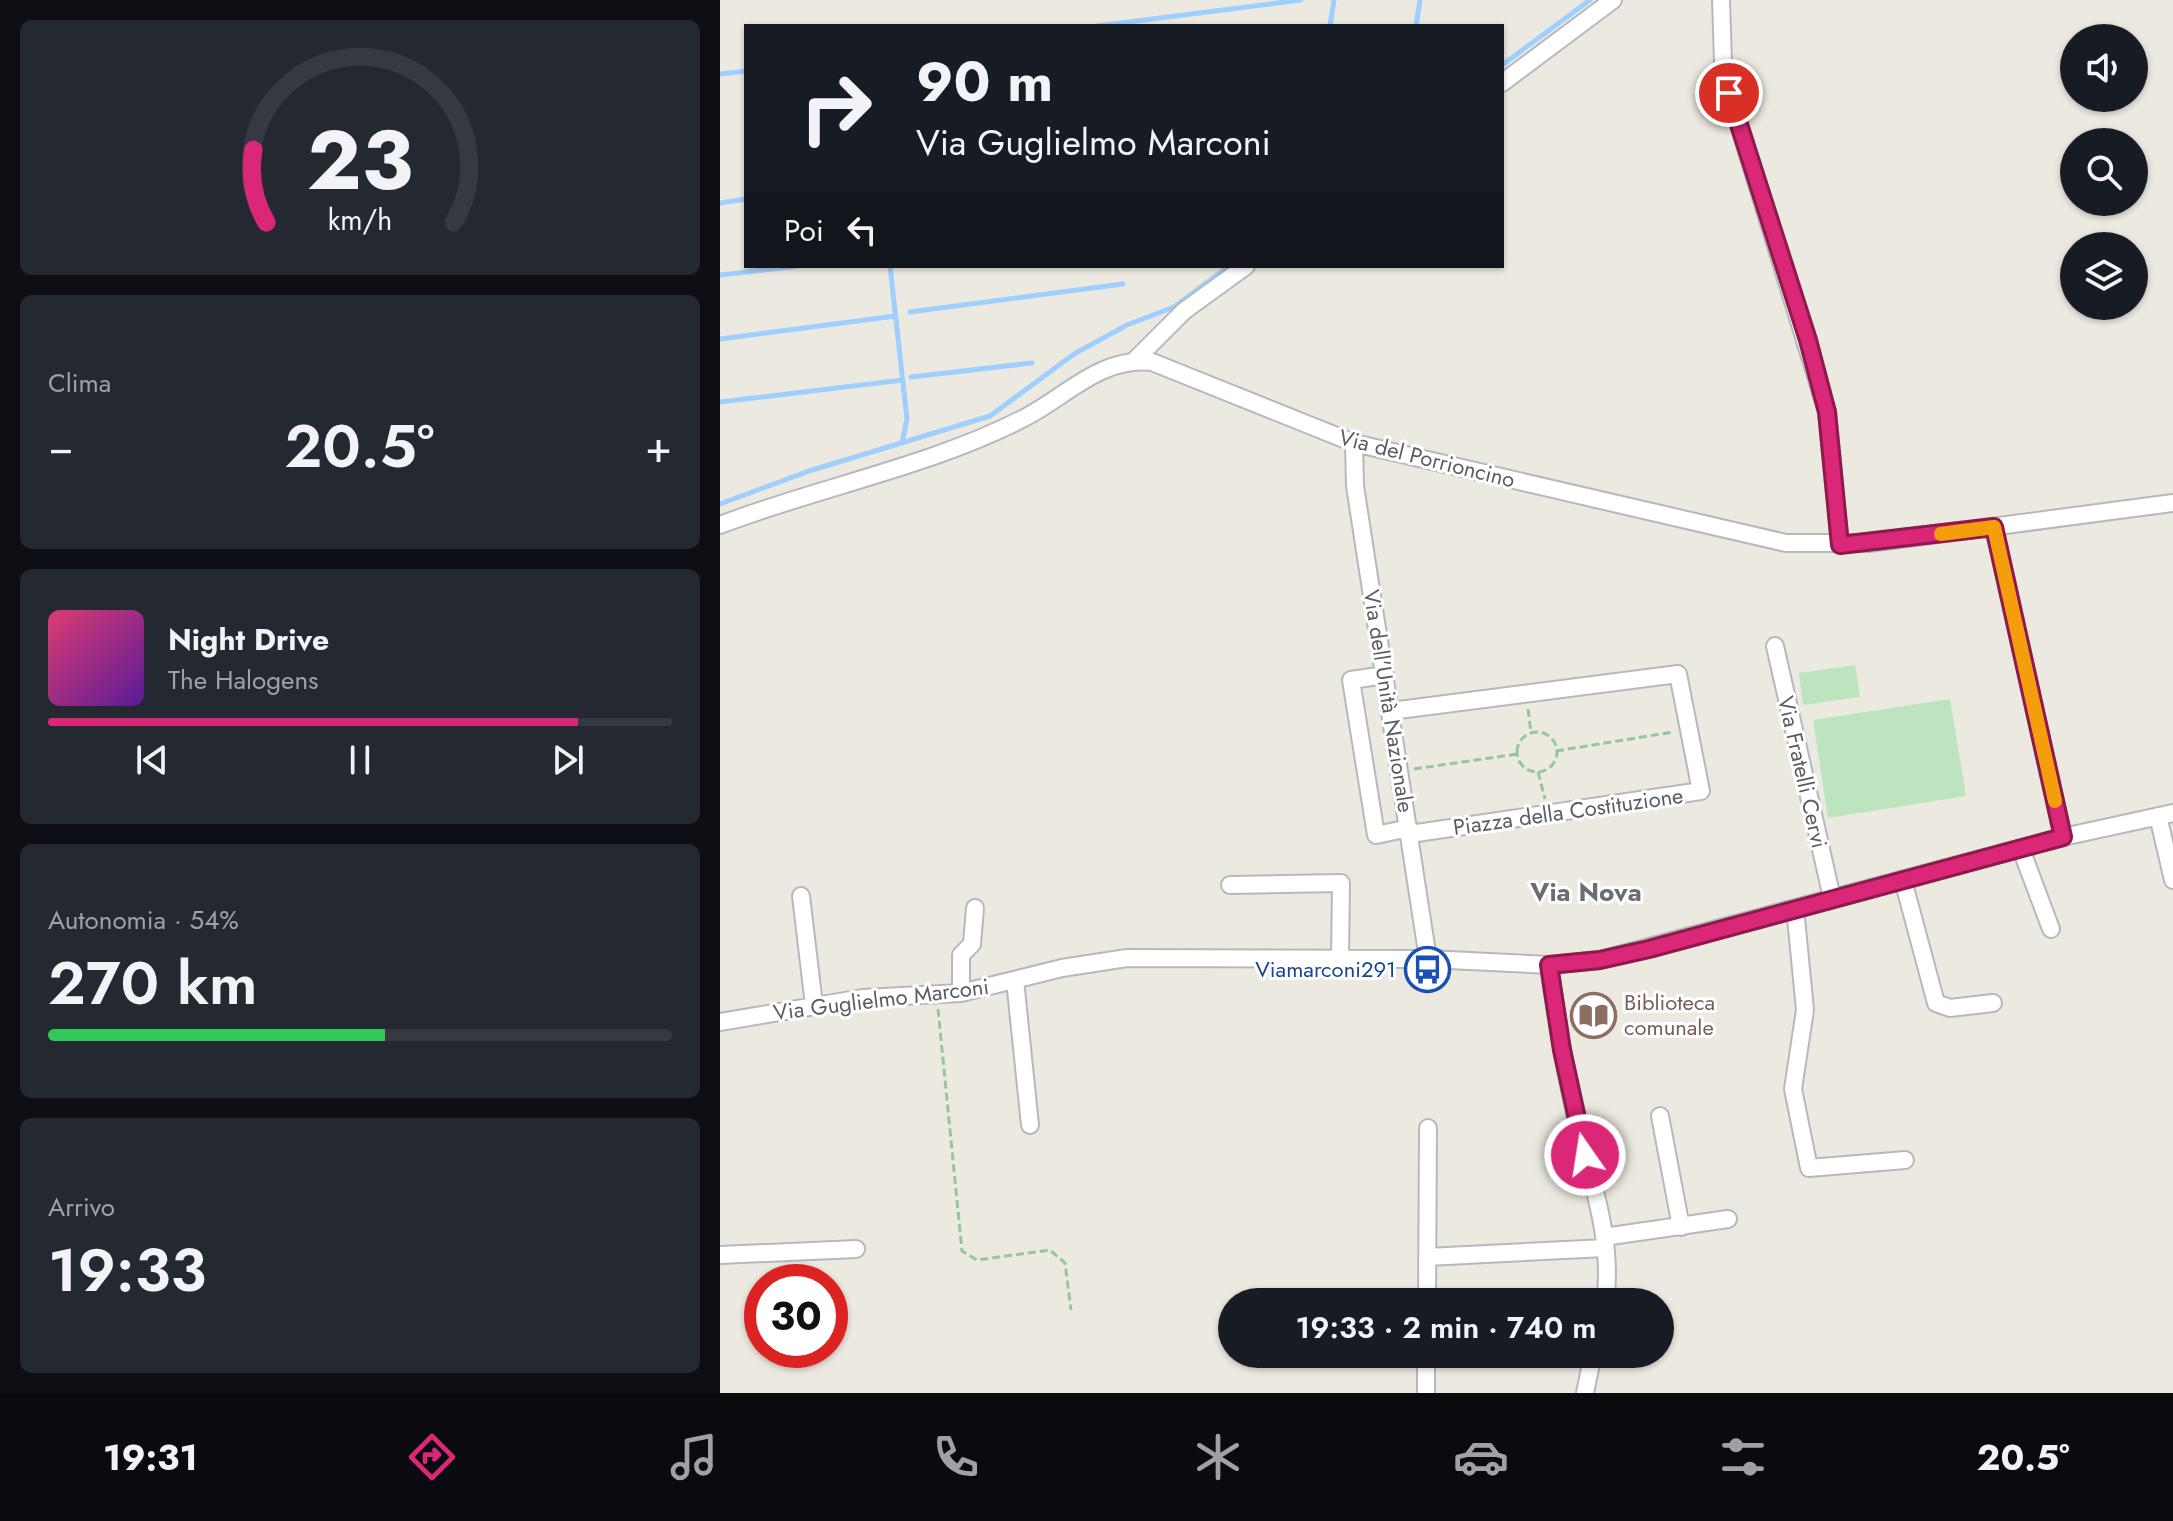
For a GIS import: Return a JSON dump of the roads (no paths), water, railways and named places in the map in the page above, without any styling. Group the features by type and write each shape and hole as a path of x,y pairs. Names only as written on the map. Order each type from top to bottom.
{"street":[{"path":"1504,82 1613,0"},
{"path":"1721,0 1723,62 1729,93 1808,340 1827,412 1840,545"},
{"path":"720,525 976,439 1026,417 1116,362 1135,360 1184,311 1243,268"},
{"name":"Via del Porrioncino","path":"1135,360 1152,362 1354,443 1786,543 1840,545 2173,503"},
{"name":"Via dell'Unità Nazionale","path":"1354,443 1355,486 1428,959"},
{"path":"1994,527 2063,837"},
{"name":"Via Fratelli Cervi","path":"1775,646 1832,898"},
{"name":"Piazza della Costituzione","path":"1385,675 1351,680 1376,835 1701,791 1678,674 1391,711"},
{"path":"2165,815 2173,880"},
{"name":"Via Guglielmo Marconi","path":"720,1022 814,1005 961,993 1127,958 1428,959 1549,965 1600,960 2063,837 2165,815"},
{"path":"2021,849 2051,929"},
{"path":"1903,880 1936,1003 1950,1008 1993,1003"},
{"path":"1230,885 1341,883 1340,959"},
{"path":"801,896 814,1005"},
{"path":"961,993 961,955 972,944 975,908"},
{"path":"1795,908 1805,1010 1793,1089 1809,1168 1905,1160"},
{"path":"1549,965 1566,1072 1604,1243 1607,1288"},
{"path":"1015,980 1030,1125"},
{"path":"1660,1116 1681,1227"},
{"path":"1427,1288 1428,1128"},
{"path":"1427,1257 1604,1243 1728,1219"},
{"path":"720,1255 856,1249"},
{"path":"1426,1368 1426,1393"},
{"path":"1585,1393 1590,1368"}],"waterway":[{"path":"1113,24 1301,0"},
{"path":"1330,24 1334,0"},
{"path":"1416,24 1420,0"},
{"path":"1504,64 1590,0"},
{"path":"720,74 744,71"},
{"path":"720,203 744,199"},
{"path":"720,275 781,268"},
{"path":"890,268 907,419 902,443"},
{"path":"720,504 809,471 990,416 1074,354 1127,325 1174,307 1226,268"},
{"path":"910,312 1123,284"},
{"path":"720,339 895,316"},
{"path":"911,377 1032,363"},
{"path":"720,402 903,380"}],"place":[{"name":"Viamarconi291","path":"1427,969"},
{"name":"Biblioteca comunale","path":"1593,1015"}],"district":[{"name":"Via Nova","path":"1586,892"}]}
